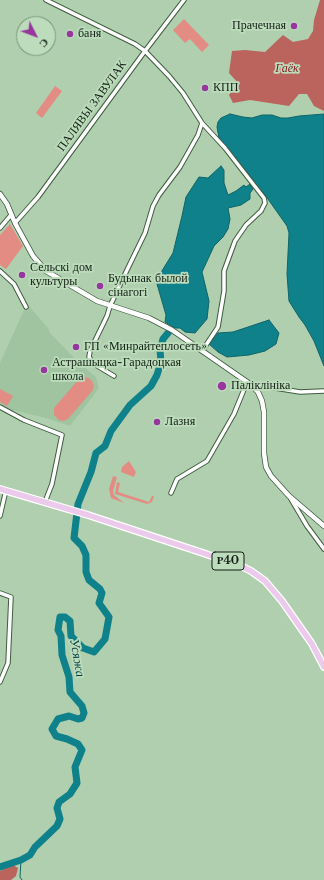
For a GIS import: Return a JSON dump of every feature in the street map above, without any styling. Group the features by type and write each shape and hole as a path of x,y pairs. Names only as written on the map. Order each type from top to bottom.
{"main road":[{"name":"Р40","path":"3,490 228,561 251,571 264,581 282,601 312,644 324,667"}],"street":[{"path":"46,0 135,44 145,51 183,93 202,123 225,148 264,198 264,207 246,225 235,241 224,271 224,291 218,327 202,351"},
{"name":"ПАЛЯВЫ ЗАВУЛАК","path":"15,223 38,197 183,1"},
{"path":"114,376 94,364 88,357 107,316 110,306 145,234 153,206 159,195 180,167 198,135 202,123"},
{"path":"0,194 7,204 15,223 33,256 46,271 92,298 110,306 149,318 172,330 250,384 258,392 262,400 264,412 264,453 266,467 289,496 324,526"},
{"path":"0,228 12,215"},
{"path":"0,271 14,284 26,307"},
{"path":"171,493 177,479 207,462 234,414 245,387 250,384 300,392 324,391"},
{"path":"0,408 24,420 62,435 52,484 45,502"},
{"path":"0,516 3,490"},
{"path":"289,496 307,526 324,549"},
{"path":"0,593 11,597 8,663 0,682"}],"shaded area":[{"path":"184,19 209,45 202,52 190,39 185,43 173,30"},
{"path":"55,86 62,91 42,118 36,113"},
{"path":"10,224 23,246 6,269 0,265 0,235"},
{"name":"Астрашыцка-Гарадоцкая школа","path":"28,305 48,328 50,333 79,363 96,377 99,388 70,426 46,418 8,409 0,405 0,363 25,308"},
{"path":"84,377 89,378 92,381 94,386 93,390 68,419 63,421 59,420 54,415 54,408 78,380"},
{"path":"0,389 13,396 7,406 0,402"},
{"path":"129,461 136,472 134,477 121,472 122,467"},
{"path":"113,476 117,477 113,491 114,495 124,503 111,498 109,489"},
{"path":"117,482 120,483 118,492 149,502 152,496 154,496 152,502 147,504 115,494"}],"green space":[{"name":"Гаёк","path":"320,0 324,0 324,111 314,106 307,94 299,94 289,106 250,100 233,103 229,95 238,83 229,73 232,51 245,50 265,52 283,35 293,42 308,39 313,31 314,20"},
{"path":"13,865 18,868 16,876 11,880 0,880 0,871"}],"water":[{"path":"230,114 252,118 262,115 272,115 281,118 288,118 324,114 324,366 314,341 289,301 287,274 289,233 287,226 263,192 258,189 254,181 219,138 217,127 218,122 221,118"},
{"path":"221,166 224,170 224,183 228,195 244,185 246,187 250,184 253,189 250,193 250,199 241,205 228,208 230,219 228,229 223,237 214,246 202,272 209,301 207,319 195,333 185,332 180,328 175,328 165,322 166,315 157,284 160,274 173,253 186,197 199,177 208,178"},
{"path":"269,320 279,333 276,344 265,351 249,355 227,357 218,352 209,344 218,333 233,332"}],"waterway":[{"name":"Усяжа","path":"0,867 21,860 30,855 35,847 57,826 60,819 57,808 59,802 70,794 77,783 75,767 82,750 78,744 56,736 52,729 58,719 69,716 78,719 82,718 84,713 82,706 70,692 69,677 62,655 61,636 58,630 60,617 65,617 70,621 71,636 83,648 94,652 105,639 109,617 99,603 102,593 100,589 89,580 86,572 86,555 82,546 74,538 78,504 91,472 96,453 105,446 111,431 130,405 151,386 157,375 161,362 160,350 163,339 168,333"},
{"path":"21,860 20,877 22,880"}],"place":[{"name":"Прачечная","path":"294,26"},
{"name":"баня","path":"70,34"},
{"name":"КПП","path":"205,88"},
{"name":"Сельскі дом культуры","path":"22,275"},
{"name":"Будынак былой сінагогі","path":"100,286"},
{"name":"ГП «Минрайтеплосеть»","path":"76,347"},
{"name":"Астрашыцка-Гарадоцкая школа","path":"44,370"},
{"name":"Паліклініка","path":"222,386"},
{"name":"Лазня","path":"157,422"}]}
